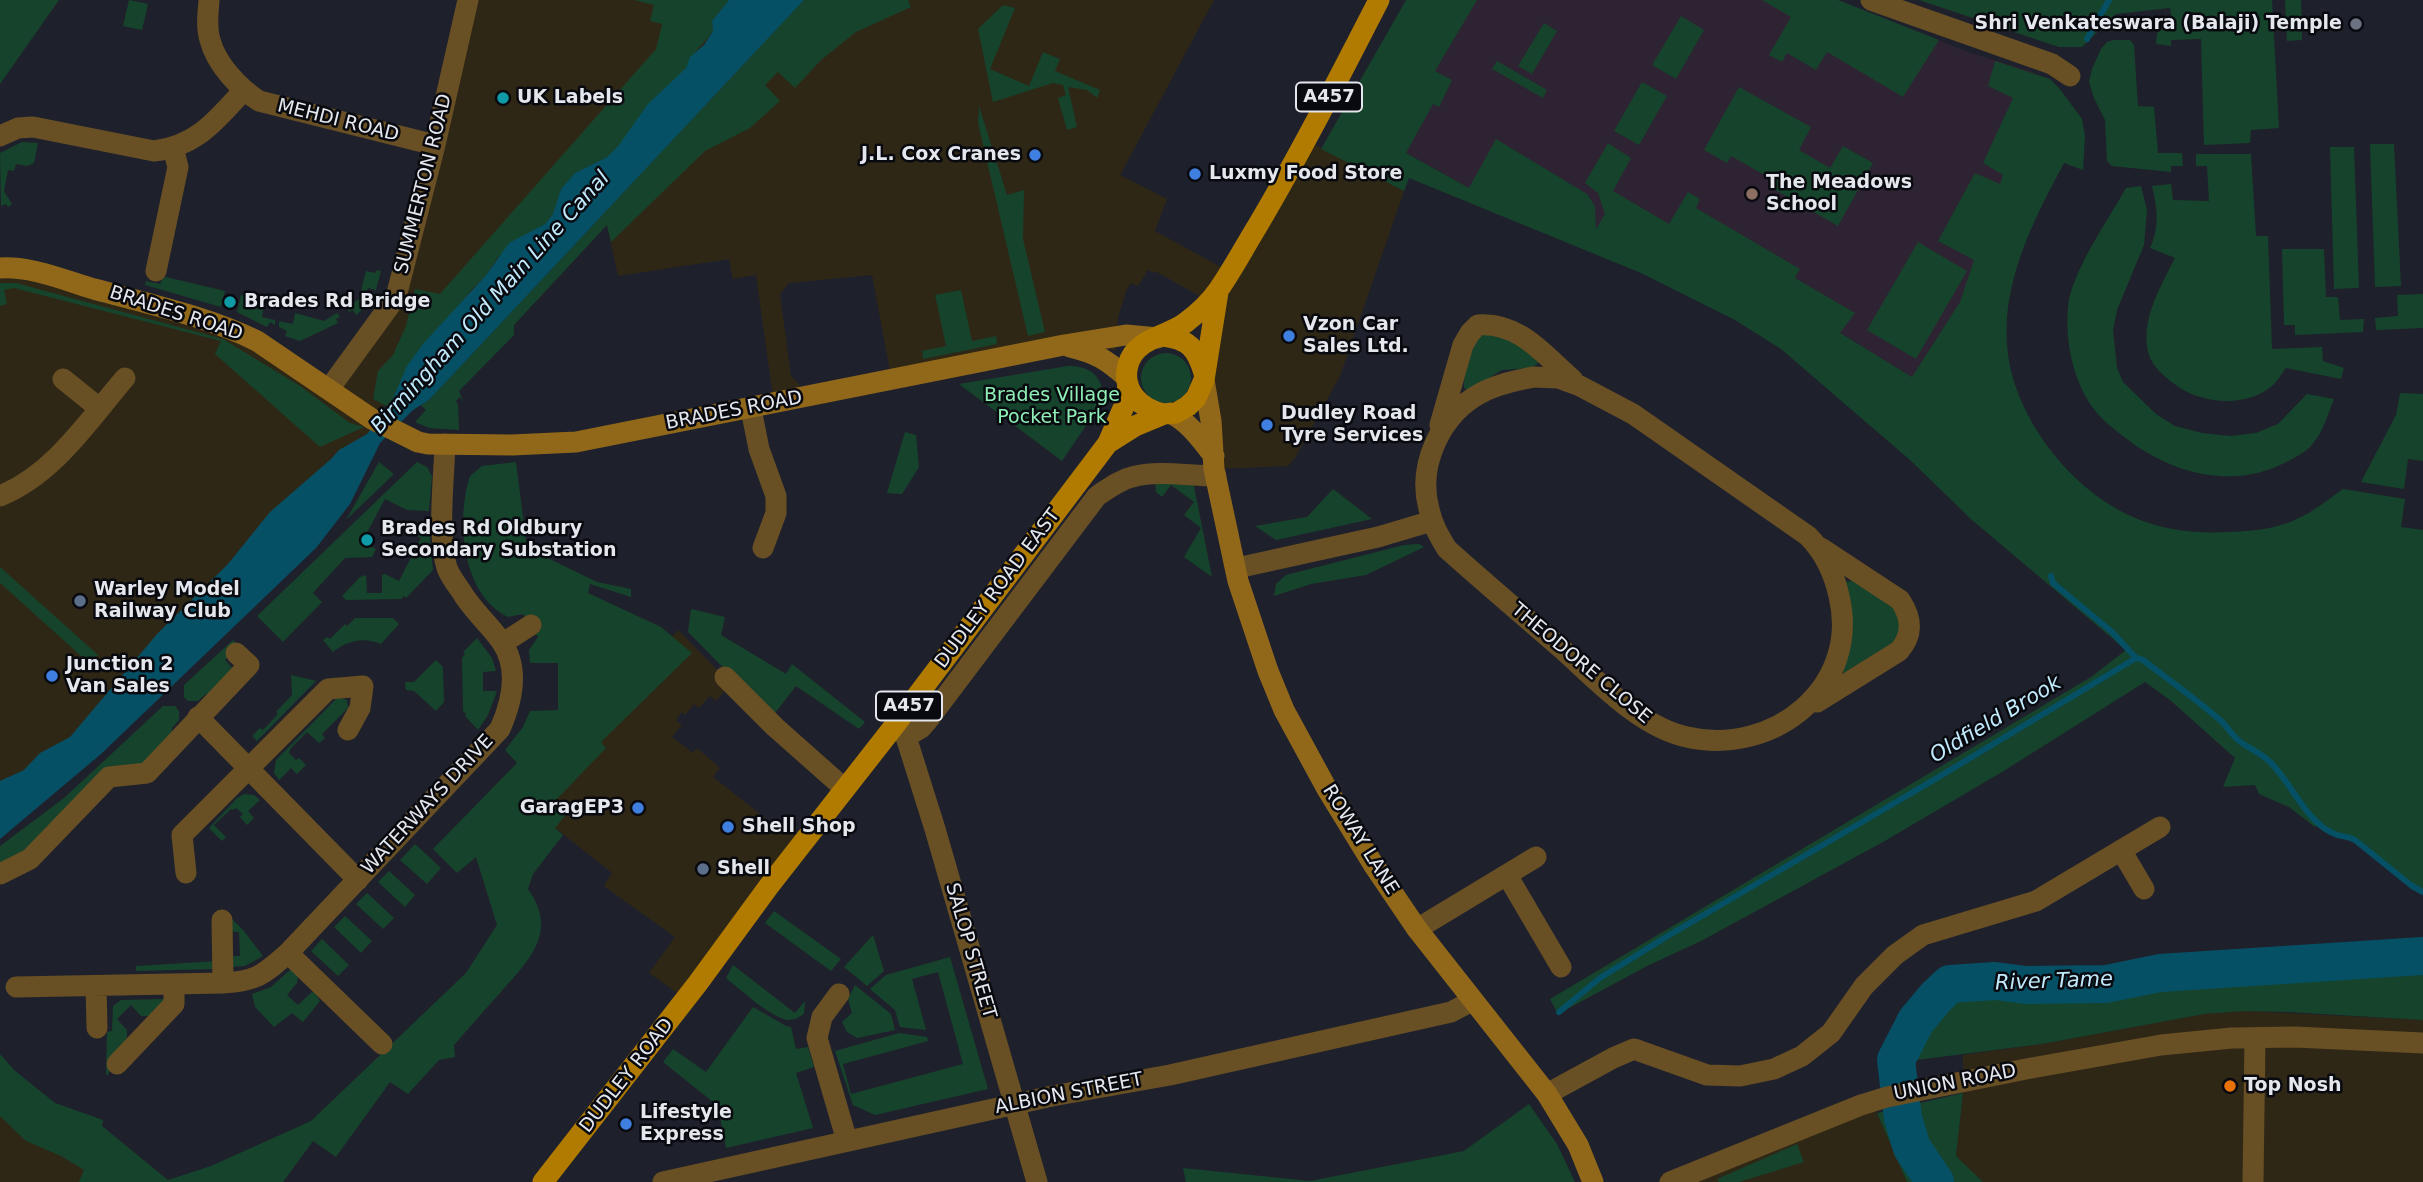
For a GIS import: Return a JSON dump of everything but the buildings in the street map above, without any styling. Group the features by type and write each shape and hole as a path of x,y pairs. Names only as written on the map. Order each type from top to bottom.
{"main road":[{"name":"DUDLEY ROAD EAST","path":"709,968 845,789 901,731 1108,443 1125,404 1128,364 1136,350 1146,341 1160,337 1186,322 1217,292 1306,140 1379,0"},
{"name":"DUDLEY ROAD EAST","path":"1108,443 1135,426 1188,407 1196,398 1204,376 1217,292"},
{"path":"1160,337 1177,338 1189,344 1198,355 1204,376"},
{"path":"1127,380 1136,400 1151,411 1167,414"},
{"name":"DUDLEY ROAD","path":"543,1182 709,968"}],"street":[{"name":"MEHDI ROAD","path":"209,0 210,40 218,57 243,91 259,101 435,145"},
{"name":"SUMMERTON ROAD","path":"329,389 396,297 468,0"},
{"path":"1871,0 2052,64 2070,76"},
{"path":"0,136 18,128 33,127 154,151 173,148 210,127 243,91"},
{"path":"156,271 178,167 173,148"},
{"name":"BRADES ROAD","path":"0,268 30,271 220,325 257,341 372,419 418,442 445,444 576,442 1065,345 1126,335 1160,337"},
{"name":"THEODORE CLOSE","path":"1434,446 1448,421 1463,405 1481,393 1533,377 1558,377 1580,386 1633,414 1808,536 1819,547 1900,600 1906,609 1910,632 1906,643 1899,651 1778,726 1748,738 1722,742 1687,737 1657,727 1610,691 1447,549 1432,521 1428,507 1426,481 1429,460 1462,345 1478,325 1503,326 1519,333 1580,386"},
{"name":"BRADES ROAD","path":"1065,345 1106,359 1127,380"},
{"name":"ROWAY LANE","path":"1204,376 1215,466 1250,623 1284,709 1334,801 1417,929 1547,1094 1578,1145 1593,1182"},
{"path":"0,496 37,476 60,455 125,378"},
{"path":"63,379 99,408"},
{"path":"751,409 759,449 776,496 776,513 763,548"},
{"name":"ROWAY LANE","path":"1167,414 1183,421 1194,432 1215,466"},
{"name":"WATERWAYS DRIVE","path":"16,987 223,983 243,982 264,975 500,729 507,713 513,678 511,661 503,643 467,602 448,571 443,550 445,444"},
{"name":"DUDLEY ROAD EAST","path":"901,731 922,728 1097,496 1132,477 1164,475 1215,466"},
{"path":"1237,568 1411,529 1432,521"},
{"name":"THEODORE CLOSE","path":"1800,712 1819,692 1830,675 1841,642 1843,611 1834,575 1819,547"},
{"path":"503,643 531,625"},
{"path":"0,874 30,859 109,776 147,773 249,665 236,653"},
{"path":"725,677 775,727 845,789"},
{"path":"186,873 182,835 328,689 363,686 359,708 348,730"},
{"path":"198,717 358,880"},
{"name":"SALOP STREET","path":"901,731 977,971 1037,1182"},
{"path":"1547,1094 1634,1049 1707,1075 1740,1076 1774,1069 1801,1056 1831,1033 1864,986 1895,956 1923,935 2036,901 2160,827"},
{"path":"2121,850 2144,889"},
{"path":"1417,929 1536,857"},
{"path":"1507,874 1561,967"},
{"path":"222,920 223,983"},
{"path":"288,953 382,1044"},
{"path":"117,1064 174,1004 174,984"},
{"path":"96,986 97,1028"},
{"path":"839,994 822,1017 817,1038 847,1141"},
{"name":"ALBION STREET","path":"663,1182 1014,1104 1170,1075 1279,1051 1451,1012 1472,1001"},
{"name":"UNION ROAD","path":"1670,1182 1860,1105 1886,1097 2026,1069 2161,1045 2255,1038 2295,1037 2423,1043"},
{"path":"2253,1182 2255,1038"}],"shaded area":[{"path":"468,0 1214,0 1120,175 1167,199 1155,231 1230,272 1306,140 1404,191 1340,376 1295,458 1288,466 1214,469 1212,303 1155,271 1154,273 1148,270 1138,286 1131,283 1126,291 1118,318 1115,351 1103,347 892,381 872,275 789,283 780,294 791,376 799,384 801,398 774,404 756,275 733,279 729,259 618,276 607,225 580,202 391,410 384,405 365,427 374,432 299,526 0,804 0,268 220,325 329,389 396,297"},
{"name":"The Meadows School","path":"1406,0 1838,0 1968,52 2033,72 1981,303 1925,385 1840,333 1469,188 1406,153"},
{"path":"678,630 731,684 716,701 710,696 699,708 694,704 685,715 682,712 676,720 682,725 672,737 693,753 697,748 720,768 713,777 774,825 783,826 804,842 686,999 649,973 675,937 604,886 612,873 530,808"},
{"path":"2246,1011 2423,1020 2423,1182 1983,1182 1956,1156 1963,1093 1963,1055 2042,1044 2204,1014"},
{"path":"1861,1105 1877,1113 1907,1182 1670,1182"},
{"path":"0,1115 110,1182 0,1182"}],"green space":[{"path":"0,0 59,0 0,84"},
{"path":"129,0 148,4 142,30 123,26"},
{"path":"634,0 729,0 712,21 713,31 694,53 686,68 619,145 607,157 575,173 561,189 553,214 545,224 498,257 388,407 373,399 378,371 393,355 406,326 415,289 440,294 656,49 662,24 650,21 654,5"},
{"path":"804,0 908,0 911,7 856,32 821,60 795,88 778,72 765,85 780,101 750,128 705,151 611,242 607,225 514,325 514,335 459,391 464,403 460,397 456,401 459,430 429,428 415,422 426,410 421,405 429,400"},
{"path":"1406,0 1477,0 1435,71 1452,80 1439,107 1433,104 1406,153 1469,188 1496,139 1587,194 1595,206 1596,229 1605,214 1598,193 1585,183 1608,143 1631,158 1613,191 1669,224 1688,192 1700,199 1696,208 1800,269 1795,278 1855,313 1840,333 1912,377 1960,302 1974,260 1938,241 1975,173 2000,184 2003,175 1983,163 2013,98 1988,86 1995,61 2050,79 2082,119 2085,136 2083,170 2064,163 2030,231 2014,279 2007,329 2008,354 2020,398 2042,439 2079,481 2117,509 2159,526 2205,532 2240,532 2268,528 2303,516 2343,489 2405,499 2401,527 2423,530 2423,892 2355,840 2335,834 2321,824 2315,827 2289,807 2259,794 2255,785 2223,787 2235,758 2170,700 2145,682 2002,772 1883,842 1701,941 1647,966 1558,1014 1550,999 2091,677 2126,650 1972,520 1910,460 1781,349 1735,320 1641,273 1409,178 1404,191 1321,149"},
{"path":"1762,0 1838,0 1939,40 1903,97 1827,52 1816,70 1787,53 1782,62 1769,55 1791,17"},
{"path":"1919,0 2272,0 2279,128 2251,130 2250,143 2204,145 2201,39 2171,40 2171,46 2156,44 2157,33 2163,28 2173,26 2170,8 2116,14 2082,47 2059,47"},
{"path":"2285,0 2301,0 2302,40 2287,41"},
{"path":"1003,5 1015,8 990,69 1029,86 1043,52 1060,59 1055,71 1100,90 1097,98 1087,90 1068,87 1077,127 1067,130 1058,98 1066,95 1063,85 1053,83 993,102 978,29"},
{"path":"1681,16 1704,30 1676,79 1652,65"},
{"path":"1544,23 1557,31 1532,74 1518,66"},
{"path":"2130,40 2134,45 2138,106 2154,107 2158,153 2182,153 2183,166 2171,166 2171,172 2112,166 2107,161 2105,120 2089,82 2101,49 2107,42"},
{"path":"1497,61 1547,90 1543,98 1492,69"},
{"path":"1642,82 1667,96 1639,145 1614,131"},
{"path":"1739,87 1811,127 1799,150 1830,168 1843,146 1873,163 1838,226 1772,188 1775,181 1731,156 1727,163 1704,150"},
{"path":"979,106 1007,195 1024,190 1023,239 1045,332 1028,336 978,123"},
{"path":"22,142 38,143 34,163 27,166 16,164 14,171 8,170 4,191 12,204 8,207 6,204 1,206 0,153"},
{"path":"2370,144 2394,144 2401,286 2375,287"},
{"path":"2330,147 2354,147 2359,288 2334,289"},
{"path":"2196,154 2251,154 2256,236 2268,236 2272,349 2322,347 2323,361 2344,368 2341,379 2286,368 2273,385 2262,393 2250,398 2223,401 2196,396 2184,390 2153,363 2147,343 2149,317 2175,258 2150,248 2157,217 2152,186 2171,184 2173,200 2209,201 2207,166 2196,166"},
{"path":"2141,186 2147,210 2144,245 2117,310 2113,330 2117,368 2123,382 2156,414 2175,426 2230,436 2256,433 2278,424 2307,394 2334,399 2318,437 2295,458 2258,473 2218,476 2198,473 2159,459 2141,449 2104,420 2086,397 2069,347 2067,320 2071,293 2083,262 2126,188"},
{"path":"1918,242 1967,271 1916,359 1867,330"},
{"path":"2282,249 2324,249 2326,297 2338,297 2340,320 2364,319 2363,332 2295,335 2295,325 2284,325"},
{"path":"377,270 381,271 376,290 368,288 367,291 375,293 372,301 356,315 353,310 349,312 346,307 359,299 366,271 375,273"},
{"path":"166,277 225,291 221,307 145,285 146,281 160,284"},
{"path":"0,283 16,283 223,339 300,386 350,423 364,427 320,447 215,354 221,341 14,288 4,290 7,304 0,306"},
{"path":"961,290 972,341 996,336 997,344 923,359 922,351 946,346 935,295"},
{"path":"2423,294 2423,328 2376,330 2375,318 2398,316 2397,295"},
{"path":"241,295 256,299 256,304 264,306 262,317 275,320 275,325 270,322 267,327 237,312"},
{"path":"295,313 324,321 337,313 340,317 336,319 338,323 300,341 285,336 287,331 279,327 279,321 293,324"},
{"path":"1483,335 1499,336 1512,341 1537,358 1538,363 1532,368 1502,370 1469,390 1464,388 1466,366 1471,351"},
{"path":"1166,353 1184,360 1191,378 1184,396 1166,403 1148,396 1141,378 1148,360"},
{"name":"Brades Village Pocket Park","path":"1068,366 1083,368 1094,374 1101,384 1104,399 1062,461 959,384"},
{"path":"2400,393 2423,394 2423,461 2408,459 2404,489 2361,482 2396,415"},
{"path":"905,432 916,435 919,467 902,494 887,493"},
{"path":"379,462 394,474 346,520"},
{"path":"417,462 427,467 432,476 429,511 407,510 385,499 362,542 376,549 372,557 345,558 313,593 322,602 283,642 257,616"},
{"path":"516,462 527,548 597,582 631,589 631,597 590,584 588,593 661,627 692,653 601,742 606,748 554,802 567,813 555,828 563,835 533,874 528,889 537,904 541,919 537,945 530,957 454,1045 455,1057 439,1060 408,1094 390,1082 336,1157 313,1141 283,1182 79,1182 84,1170 61,1156 26,1141 0,1116 0,1054 14,1070 55,1103 103,1120 102,1126 168,1180 211,1166 311,1121 466,973 497,925 476,857 457,873 433,849 517,763 505,750 523,727 530,711 558,710 558,663 530,663 529,650 538,637 523,614 508,617 492,606 480,591 466,554 463,513 470,476 482,466"},
{"path":"1155,480 1193,481 1212,577 1184,557 1201,528 1184,515 1194,502 1171,485 1162,497 1156,492"},
{"path":"1333,489 1372,519 1276,540 1255,526 1307,517"},
{"path":"429,529 433,570 406,598 346,600 342,596 360,577 366,575 367,593 382,593 382,575 399,581 421,538 408,530"},
{"path":"1419,544 1424,547 1366,575 1311,584 1274,596 1276,584 1286,575 1404,545"},
{"path":"0,567 98,655 90,664 0,583"},
{"path":"1859,580 1900,611 1900,638 1844,673 1841,667 1844,582"},
{"path":"691,609 725,617 721,635 786,674 792,664 865,722 859,729 796,686 772,717 688,632"},
{"path":"355,618 393,618 399,624 381,644 356,641 333,652 323,640 327,637 330,639"},
{"path":"477,638 492,658 496,671 483,672 483,691 497,691 488,715 478,730 463,711 462,658 465,654 463,652"},
{"path":"233,640 238,647 225,660 235,671 213,694 206,694 198,701 188,701 184,697 184,685"},
{"path":"436,660 443,667 444,702 436,711 414,691 406,690 405,682 414,682"},
{"path":"291,675 316,681 257,741 252,736 260,728 263,730 292,695"},
{"path":"338,697 347,700 348,708 322,734 325,738 319,743 307,732 291,748 289,753 306,765 297,774 291,768 279,780 274,773 276,760"},
{"path":"163,706 175,706 179,711 179,720 172,728 171,737 144,765 109,766 23,856 0,866 0,846 64,798"},
{"path":"244,794 254,795 260,800 248,811 254,818 247,825 240,817 243,814 236,808 231,809 214,825 226,837 222,841 209,828"},
{"path":"415,844 441,868 427,884 400,860"},
{"path":"389,871 415,895 405,907 378,882"},
{"path":"367,893 394,918 383,929 356,904"},
{"path":"774,911 841,959 831,971 765,923"},
{"path":"227,914 263,956 245,966 227,967 227,956 240,956 239,932 227,931"},
{"path":"345,916 372,941 361,953 334,927"},
{"path":"873,935 884,971 867,986 844,967"},
{"path":"322,939 349,965 338,976 311,951"},
{"path":"2423,956 2423,1020 2288,1012 2204,1014 2042,1044 1893,1063 1916,1021 1950,984 1995,981 2026,985 2106,984 2160,973"},
{"path":"950,957 988,1089 875,1115 853,1105 835,1051 899,1033 927,1037 928,1041 843,1064 851,1094 963,1064 938,972 912,979 926,1030 900,1027 895,1010 870,989 886,975"},
{"path":"217,961 217,969 136,971 136,966"},
{"path":"733,965 795,1013 805,1001 804,1014 788,1020 765,1009 726,978"},
{"path":"291,969 298,977 297,983 287,995 298,1005 312,992 320,1001 303,1022 292,1013 274,1027 255,1007 252,994 271,987"},
{"path":"855,985 891,1014 895,1030 857,1038 847,1032 842,1022 852,1013 848,999"},
{"path":"164,999 164,1003 149,1016 141,1016 131,1005 117,1019 127,1030 127,1040 113,1056 106,1075 107,1032 112,1031 113,1006 121,1000"},
{"path":"753,1007 791,1027 796,1049 808,1047 814,1067 796,1073 813,1128 726,1148 718,1106 663,1062 673,1049 706,1072"},
{"path":"1963,1093 1956,1156 1983,1182 1907,1182 1877,1113"},
{"path":"1529,1104 1557,1144 1575,1182 1186,1182 1183,1168 1310,1181 1464,1151"},
{"path":"1797,1144 1804,1162 1739,1182 1719,1182 1717,1179"}],"water":[{"name":"Birmingham Old Main Line Canal","path":"729,0 804,0 429,400 413,410 380,443 350,504 316,548 101,754 0,839 0,781 24,770 40,753 70,737 158,633 228,564 270,512 339,450 367,434 391,403 407,366 423,344 486,275 509,243 545,224 553,214 561,189 575,173 607,157 619,145 648,104 686,68 690,57 704,45 713,31 712,21"}],"waterway":[{"path":"2087,39 2109,0"},
{"path":"2051,576 2053,583 2112,632 2136,658"},
{"name":"Oldfield Brook","path":"1559,1012 1600,978 1666,937 2136,658 2143,660 2192,697 2220,720 2238,740 2270,762 2308,812 2325,829 2355,840 2423,892"},
{"name":"River Tame","path":"1935,1182 1912,1148 1903,1118 1896,1060 1916,1021 1950,984 1995,981 2026,985 2106,984 2160,973 2423,956"}],"place":[{"name":"Shri Venkateswara (Balaji) Temple","path":"2356,24"},
{"name":"UK Labels","path":"503,98"},
{"name":"J.L. Cox Cranes","path":"1035,155"},
{"name":"Luxmy Food Store","path":"1195,174"},
{"name":"The Meadows School","path":"1752,194"},
{"name":"Brades Rd Bridge","path":"230,302"},
{"name":"Vzon Car Sales Ltd.","path":"1289,336"},
{"name":"Dudley Road Tyre Services","path":"1267,425"},
{"name":"Brades Rd Oldbury Secondary Substation","path":"367,540"},
{"name":"Warley Model Railway Club","path":"80,601"},
{"name":"Junction 2 Van Sales","path":"52,676"},
{"name":"GaragEP3","path":"638,808"},
{"name":"Shell Shop","path":"728,827"},
{"name":"Shell","path":"703,869"},
{"name":"Top Nosh","path":"2230,1086"},
{"name":"Lifestyle Express","path":"626,1124"}]}
